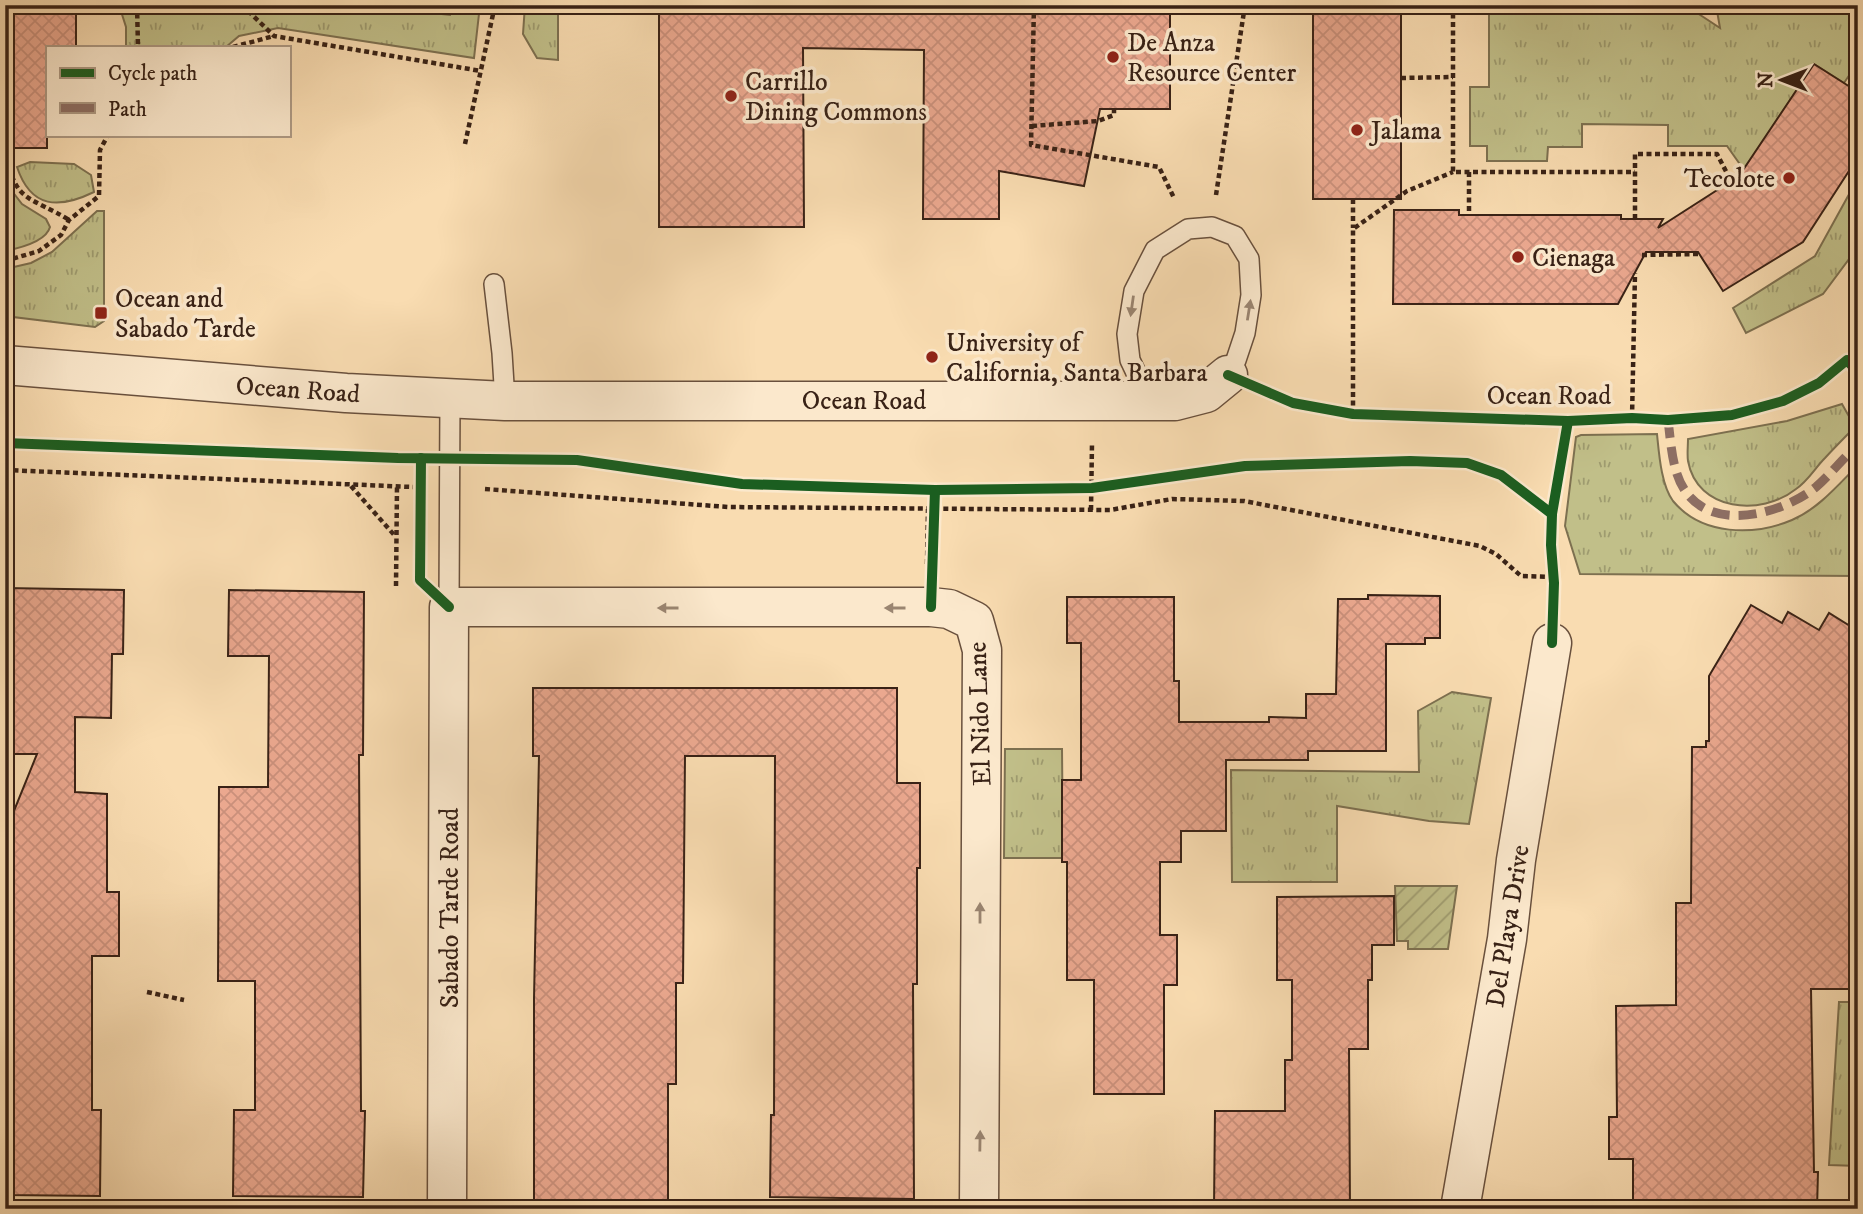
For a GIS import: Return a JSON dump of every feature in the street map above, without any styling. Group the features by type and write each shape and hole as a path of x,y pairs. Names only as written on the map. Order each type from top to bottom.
{"street":[{"name":"Ocean Road","path":"5,365 346,393 505,401 1175,401 1206,393 1228,375"},
{"name":"El Nido Lane","path":"449,607 927,608 949,609 974,621 982,650 979,1209"},
{"name":"Sabado Tarde Road","path":"447,1209 449,607"},
{"name":"Del Playa Drive","path":"1460,1209 1507,939 1516,860 1552,643"}],"lane":[{"path":"1149,400 1130,360 1127,334 1134,291 1155,250 1188,229 1212,227 1235,236 1249,259 1251,295 1245,333 1228,375"},
{"path":"494,284 505,401"},
{"path":"449,607 450,398"}],"path":[{"path":"137,5 138,46"},
{"path":"242,5 274,36"},
{"path":"465,144 495,5"},
{"path":"1034,5 1031,145 1159,167 1188,229"},
{"path":"1212,227 1245,5"},
{"path":"1452,172 1453,5"},
{"path":"237,46 274,36 481,71"},
{"path":"1401,78 1452,78"},
{"path":"1032,126 1098,121 1114,115 1114,109"},
{"path":"5,261 39,251 61,235 69,220 99,196 100,150 107,136"},
{"path":"8,151 9,170 21,194 69,220"},
{"path":"1635,219 1635,154 1717,154 1731,181"},
{"path":"1353,229 1407,191 1452,172 1635,172"},
{"path":"1469,172 1469,215"},
{"path":"1353,199 1353,414"},
{"path":"1642,255 1700,254"},
{"path":"1635,273 1638,418"},
{"path":"1838,367 1850,363 1858,347"},
{"path":"1340,412 1366,414"},
{"path":"1091,510 1092,442"},
{"path":"421,500 421,458 450,459"},
{"path":"5,470 413,487"},
{"path":"350,485 397,538"},
{"path":"396,586 397,486"},
{"path":"1079,488 1105,486"},
{"path":"477,489 728,507 933,506 1111,510 1172,499 1244,501 1480,546 1496,554 1521,576 1553,572 1552,643"},
{"path":"927,608 933,506"},
{"path":"147,992 184,1000"}],"green space":[{"path":"119,5 356,5 450,15 451,5 480,5 474,58 278,28 239,36 227,46 126,46 126,27"},
{"path":"525,5 558,5 558,60 537,58 523,34"},
{"path":"1489,5 1685,5 1720,28 1716,5 1858,5 1858,79 1850,74 1844,83 1814,64 1744,170 1727,146 1668,146 1668,125 1582,124 1582,147 1548,147 1547,161 1487,161 1487,146 1470,146 1470,87 1489,87"},
{"path":"30,162 74,164 91,175 94,192 58,203 38,198 23,181 17,167"},
{"path":"1858,178 1858,247 1823,294 1746,333 1733,308 1815,256"},
{"path":"5,182 22,204 46,219 50,227 38,240 5,251"},
{"path":"97,211 104,211 104,321 95,327 5,316 5,269 31,263 52,252"},
{"path":"1842,404 1855,427 1804,482 1782,498 1749,506 1732,504 1717,499 1704,490 1694,478 1688,461 1688,439 1787,421"},
{"path":"1657,434 1663,478 1673,501 1698,521 1729,530 1761,529 1792,520 1827,496 1858,465 1858,576 1580,574 1565,526 1576,437"},
{"path":"1452,692 1491,698 1469,824 1429,821 1337,806 1337,882 1232,882 1231,770 1419,772 1418,711"},
{"path":"1005,749 1062,749 1063,858 1004,858"},
{"path":"1395,886 1457,886 1448,949 1408,949 1408,941 1397,941"},
{"path":"1839,1002 1858,1002 1858,1166 1829,1165"}],"building":[{"path":"5,5 76,5 76,46 46,46 47,148 5,148"},
{"name":"Carrillo Dining Commons","path":"659,5 1170,5 1170,109 1100,109 1084,186 999,171 999,219 923,219 924,50 803,48 804,227 659,227"},
{"name":"Jalama","path":"1313,5 1401,5 1401,199 1313,199"},
{"path":"1814,64 1858,92 1858,157 1803,242 1723,291 1698,252 1646,252 1618,304 1393,304 1394,210 1459,210 1459,215 1621,215 1621,219 1663,219 1658,228 1739,176"},
{"path":"5,588 124,590 123,654 112,654 111,718 75,717 75,792 107,794 107,892 119,892 119,956 92,956 92,1110 101,1110 100,1196 5,1195 5,833 37,754 7,754 8,653 5,653"},
{"path":"229,590 364,592 363,755 359,755 361,1111 365,1111 363,1197 233,1196 234,1110 255,1110 255,981 218,981 219,787 268,787 269,656 228,656"},
{"path":"1368,595 1440,596 1440,638 1425,638 1425,644 1386,644 1386,751 1308,751 1308,760 1226,760 1226,831 1181,831 1181,862 1160,862 1160,935 1177,935 1177,985 1164,985 1164,1094 1094,1094 1094,980 1067,980 1067,862 1062,862 1062,780 1081,780 1081,643 1067,643 1067,597 1174,597 1174,681 1179,681 1179,722 1269,722 1269,717 1306,718 1306,694 1336,694 1338,599 1368,599"},
{"path":"1751,605 1782,623 1788,612 1819,630 1829,613 1858,631 1858,989 1811,989 1817,1209 1633,1209 1633,1159 1609,1159 1609,1117 1617,1117 1616,1006 1676,1005 1676,903 1691,903 1692,747 1706,747 1706,741 1709,741 1709,676"},
{"path":"533,688 897,688 897,783 920,783 917,984 913,984 914,1199 770,1197 771,1115 774,1115 775,756 685,756 683,983 676,983 676,1084 668,1084 668,1201 534,1201 534,998 539,756 533,756"},
{"path":"1394,896 1394,945 1372,945 1372,980 1368,980 1368,1049 1349,1049 1350,1209 1214,1208 1215,1111 1285,1111 1285,1060 1292,1060 1292,980 1277,980 1277,897"}],"marked path":[{"path":"1668,420 1675,467 1686,492 1699,505 1714,512 1731,515 1750,515 1786,505 1816,487 1858,445"}],"cycle path":[{"path":"1228,375 1293,403 1353,414 1568,421 1632,418 1668,420 1732,415 1783,401 1819,383 1847,360 1858,372"},
{"path":"1552,643 1552,514 1568,421"},
{"path":"5,443 398,458 577,460 742,484 935,490 1092,488 1245,466 1410,461 1467,463 1501,475 1552,514"},
{"path":"421,458 420,580 449,607"},
{"path":"931,607 935,490"}],"place":[{"name":"De Anza Resource Center","path":"1113,57"},
{"name":"Carrillo Dining Commons","path":"731,96"},
{"name":"Jalama","path":"1357,130"},
{"name":"Tecolote","path":"1789,178"},
{"name":"Cienaga","path":"1518,257"},
{"name":"Ocean and Sabado Tarde","path":"101,313"},
{"name":"University of California, Santa Barbara","path":"932,357"}]}
